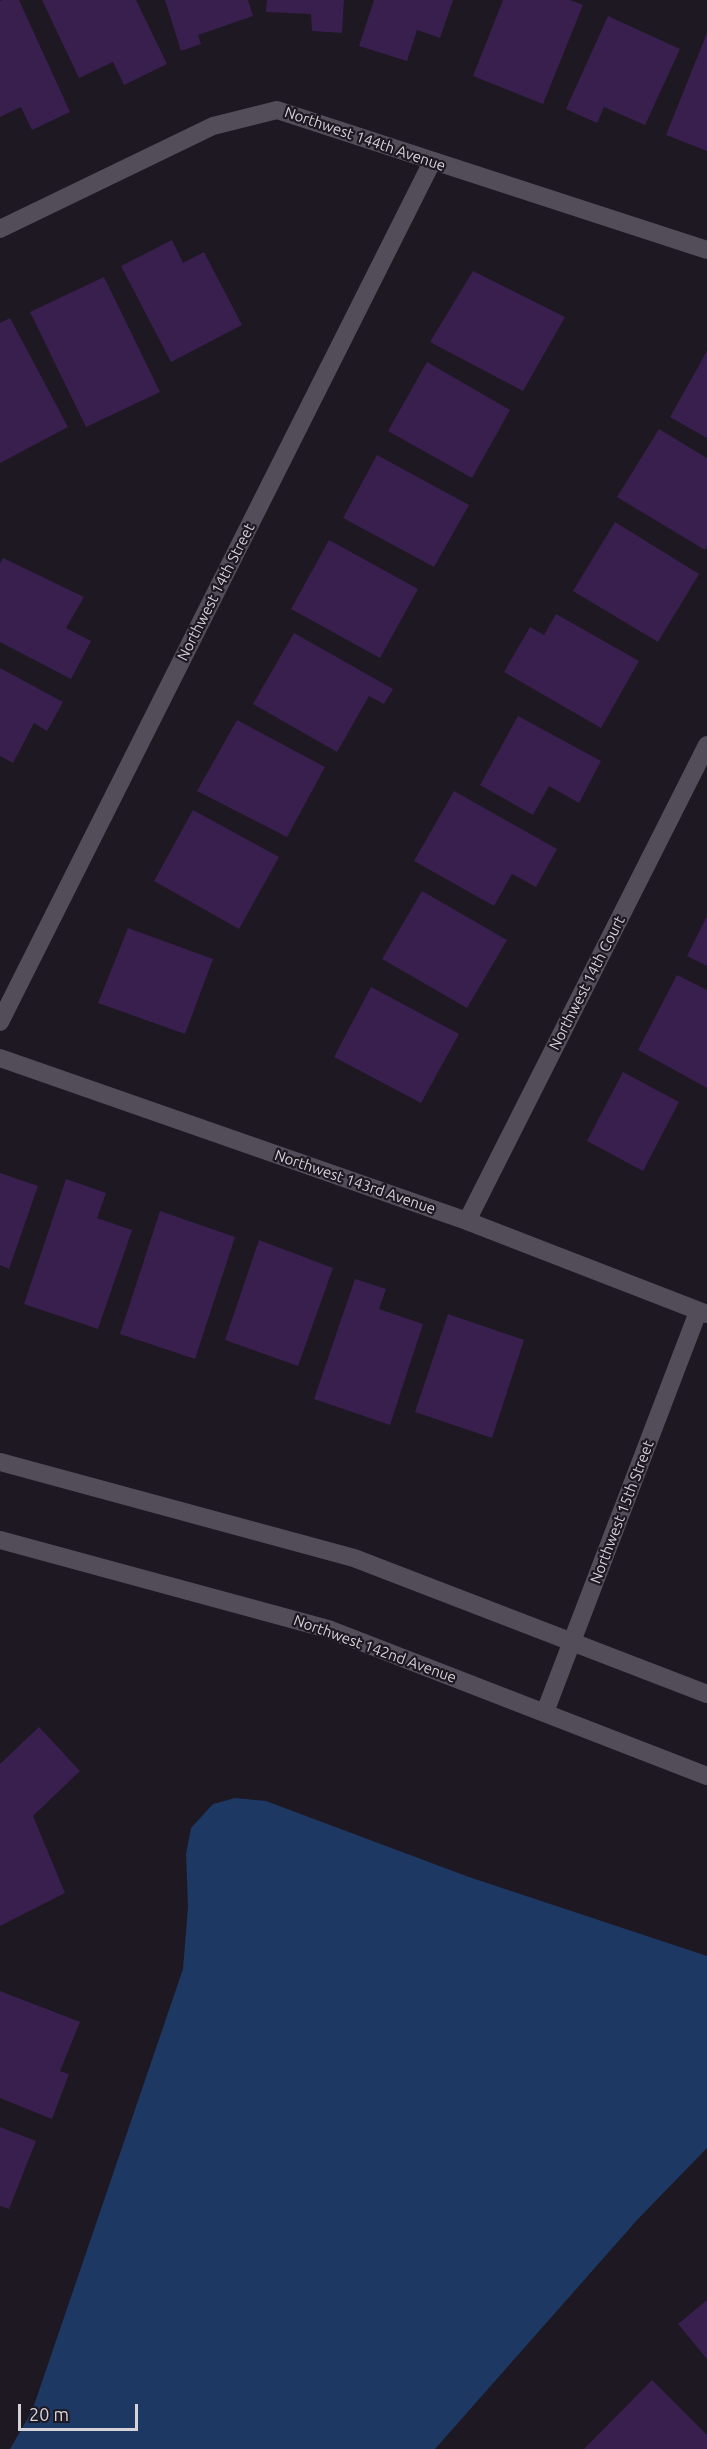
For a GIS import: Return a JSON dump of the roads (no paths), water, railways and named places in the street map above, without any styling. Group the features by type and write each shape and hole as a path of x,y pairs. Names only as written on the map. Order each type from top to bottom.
{"street":[{"name":"Northwest 144th Avenue","path":"0,229 213,126 277,110 707,250"},
{"name":"Northwest 14th Street","path":"0,1022 432,162"},
{"name":"Northwest 14th Court","path":"467,1221 707,745"},
{"name":"Northwest 143rd Avenue","path":"0,1058 467,1221 702,1313"},
{"name":"Northwest 15th Street","path":"544,1712 702,1313"},
{"path":"0,1462 354,1558 707,1694"},
{"name":"Northwest 142nd Avenue","path":"0,1540 328,1629 707,1776"}],"water":[{"path":"235,1798 266,1801 469,1877 707,1956 707,2148 638,2219 435,2449 10,2449 32,2411 183,1969 188,1907 186,1854 191,1828 213,1804"}]}
